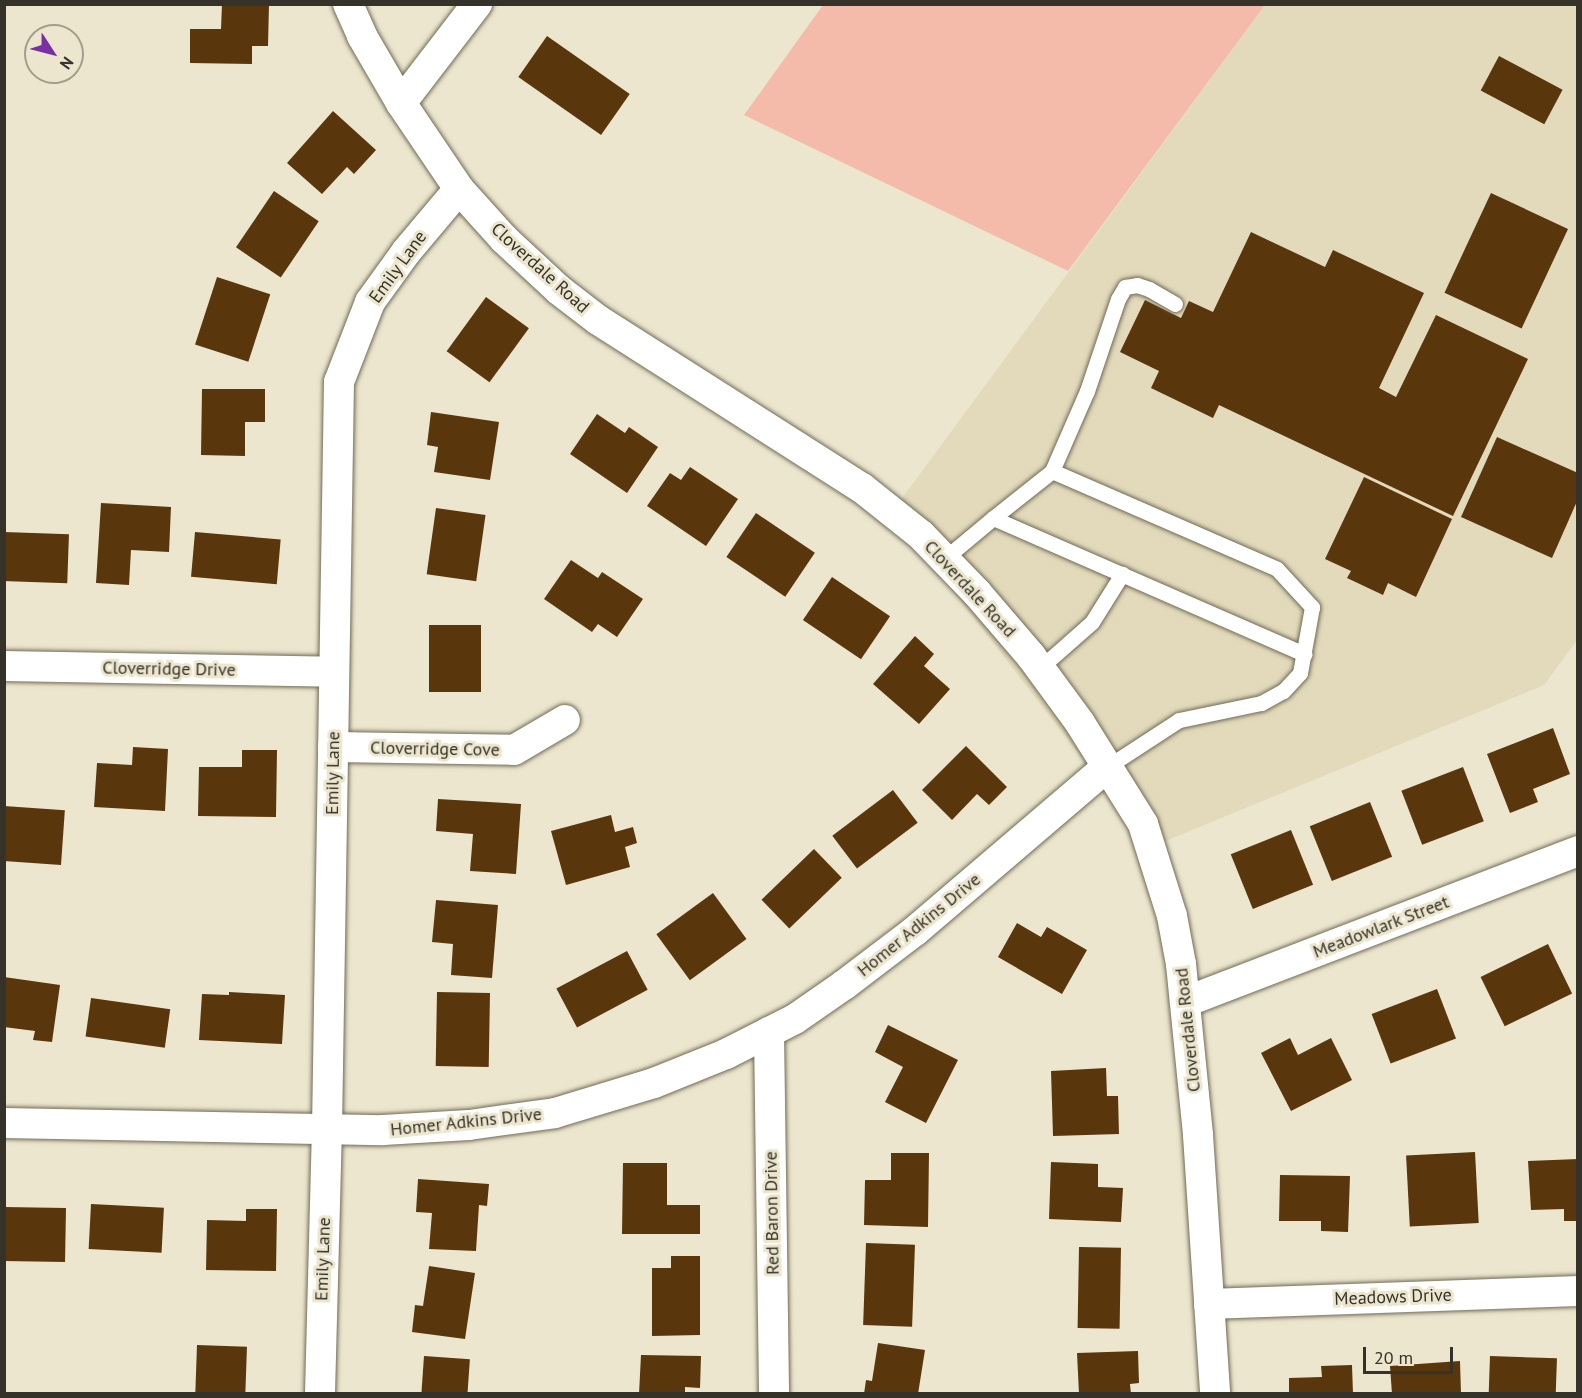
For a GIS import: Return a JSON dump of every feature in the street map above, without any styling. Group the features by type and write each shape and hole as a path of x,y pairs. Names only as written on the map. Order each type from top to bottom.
{"street":[{"name":"Cloverdale Road","path":"348,4 362,36 401,103 459,189 504,238 583,308 862,488 921,535 977,593 1040,668 1080,723 1143,824 1172,916 1181,964 1198,1135 1215,1394"},
{"path":"401,103 477,4"},
{"name":"Emily Lane","path":"320,1394 327,1129 339,382 370,302 406,252 459,189"},
{"name":"Cloverridge Drive","path":"4,666 334,672"},
{"name":"Cloverridge Cove","path":"333,747 514,750 565,720"},
{"name":"Homer Adkins Drive","path":"4,1123 383,1130 469,1125 555,1113 654,1083 726,1054 795,1018 834,992 915,931 1107,767"},
{"name":"Meadowlark Street","path":"1185,1002 1578,851"},
{"name":"Red Baron Drive","path":"769,1032 774,1394"},
{"name":"Meadows Drive","path":"1209,1304 1578,1291"}],"lane":[{"path":"944,559 1052,471 1087,392 1118,299 1125,287 1137,285 1149,289 1175,304"},
{"path":"1052,471 1277,569 1312,607 1300,673 1283,691 1261,703 1179,720 1107,767"},
{"path":"993,518 1305,654"},
{"path":"1040,668 1092,622 1122,574"}],"shaded area":[{"path":"823,5 1265,5 1068,271 744,115"},
{"path":"1265,5 1577,5 1577,640 1544,685 1151,847 892,512"}],"building":[{"path":"222,4 269,4 268,46 252,46 252,64 190,63 190,29 221,29"},
{"path":"547,36 630,94 601,135 518,77"},
{"path":"1499,56 1563,90 1544,124 1481,90"},
{"path":"333,111 376,150 354,174 347,167 322,194 287,163"},
{"path":"274,191 319,221 281,278 236,247"},
{"path":"1491,193 1568,229 1522,329 1445,293"},
{"path":"1251,232 1325,267 1333,250 1424,293 1379,388 1396,397 1436,315 1528,359 1453,516 1219,405 1213,418 1151,388 1159,371 1120,352 1145,300 1181,318 1189,301 1213,312"},
{"path":"217,277 270,294 248,362 195,345"},
{"path":"486,297 529,328 489,382 447,351"},
{"path":"202,389 265,389 265,422 245,422 245,456 201,455"},
{"path":"431,412 499,422 490,480 434,472 438,447 427,445"},
{"path":"597,414 625,433 629,427 658,447 627,493 570,454"},
{"path":"1497,437 1578,473 1578,499 1552,558 1461,517"},
{"path":"690,467 738,499 706,546 647,506 670,473 681,480"},
{"path":"1364,477 1452,519 1416,597 1388,583 1383,595 1347,578 1351,571 1325,559"},
{"path":"101,503 171,507 169,552 131,550 129,585 96,583"},
{"path":"436,508 486,515 476,581 427,574"},
{"path":"756,513 815,553 785,597 726,557"},
{"path":"4,532 69,534 67,583 4,581"},
{"path":"195,532 281,539 277,584 191,577"},
{"path":"571,560 598,578 602,572 643,599 617,637 598,624 592,632 544,599"},
{"path":"832,577 890,616 861,659 803,620"},
{"path":"429,625 481,625 481,692 429,692"},
{"path":"915,636 934,654 924,666 950,689 919,724 873,684"},
{"path":"1553,728 1570,774 1533,789 1538,802 1510,813 1487,754"},
{"path":"966,746 1007,787 989,805 977,794 952,820 922,790"},
{"path":"133,747 168,749 165,811 94,807 97,763 132,765"},
{"path":"242,750 277,750 276,817 198,816 199,767 242,767"},
{"path":"1463,767 1484,821 1422,845 1401,791"},
{"path":"893,790 918,823 857,868 832,836"},
{"path":"438,799 521,804 516,874 470,871 473,834 436,831"},
{"path":"1370,802 1392,857 1332,881 1310,826"},
{"path":"4,806 65,810 61,865 4,861"},
{"path":"611,815 615,832 633,827 637,843 625,847 630,867 566,885 551,831"},
{"path":"1291,830 1313,885 1253,909 1231,854"},
{"path":"814,849 842,878 789,928 761,900"},
{"path":"713,893 747,939 690,980 656,934"},
{"path":"436,900 498,905 492,978 451,975 453,944 432,942"},
{"path":"1017,923 1041,937 1047,927 1087,950 1062,994 998,957"},
{"path":"1548,944 1572,993 1505,1026 1481,977"},
{"path":"627,951 648,990 577,1027 556,989"},
{"path":"4,977 60,985 52,1042 33,1040 35,1031 4,1027"},
{"path":"1437,989 1456,1038 1391,1064 1372,1014"},
{"path":"229,992 285,995 282,1044 199,1040 202,994 229,995"},
{"path":"437,992 490,993 489,1067 436,1066"},
{"path":"91,998 170,1009 165,1048 86,1037"},
{"path":"888,1025 958,1060 926,1123 885,1102 903,1067 875,1052"},
{"path":"1290,1038 1298,1055 1331,1038 1352,1080 1291,1111 1261,1053"},
{"path":"1106,1068 1107,1096 1118,1096 1119,1134 1053,1136 1051,1071"},
{"path":"1475,1152 1479,1223 1410,1227 1406,1156"},
{"path":"891,1153 929,1153 928,1227 864,1225 865,1180 891,1180"},
{"path":"1578,1159 1578,1221 1564,1221 1564,1209 1531,1210 1528,1161"},
{"path":"1051,1162 1098,1164 1098,1187 1123,1188 1121,1222 1049,1219"},
{"path":"623,1163 667,1163 667,1205 700,1205 700,1234 622,1234"},
{"path":"1280,1175 1350,1176 1348,1232 1321,1231 1321,1221 1279,1221"},
{"path":"418,1179 489,1184 487,1206 479,1205 476,1251 429,1249 432,1213 416,1212"},
{"path":"91,1204 164,1208 162,1253 89,1249"},
{"path":"4,1207 66,1208 65,1262 4,1261"},
{"path":"246,1209 277,1209 276,1271 206,1270 207,1220 246,1221"},
{"path":"866,1243 915,1245 912,1327 863,1325"},
{"path":"1079,1247 1121,1248 1120,1329 1078,1328"},
{"path":"671,1256 700,1256 700,1335 652,1336 652,1268 671,1268"},
{"path":"429,1266 475,1273 465,1339 412,1332 415,1305 423,1306"},
{"path":"878,1343 925,1350 918,1394 864,1394 866,1380 872,1381"},
{"path":"197,1345 247,1347 245,1394 195,1394"},
{"path":"1138,1351 1139,1383 1130,1384 1131,1394 1079,1394 1077,1353"},
{"path":"641,1355 701,1356 700,1388 685,1387 685,1394 639,1394"},
{"path":"424,1356 470,1359 467,1394 421,1394"},
{"path":"1490,1356 1557,1358 1556,1394 1489,1394"},
{"path":"1460,1361 1461,1394 1392,1394 1390,1366"},
{"path":"1352,1365 1353,1394 1289,1394 1289,1378 1322,1377 1321,1366"}]}
